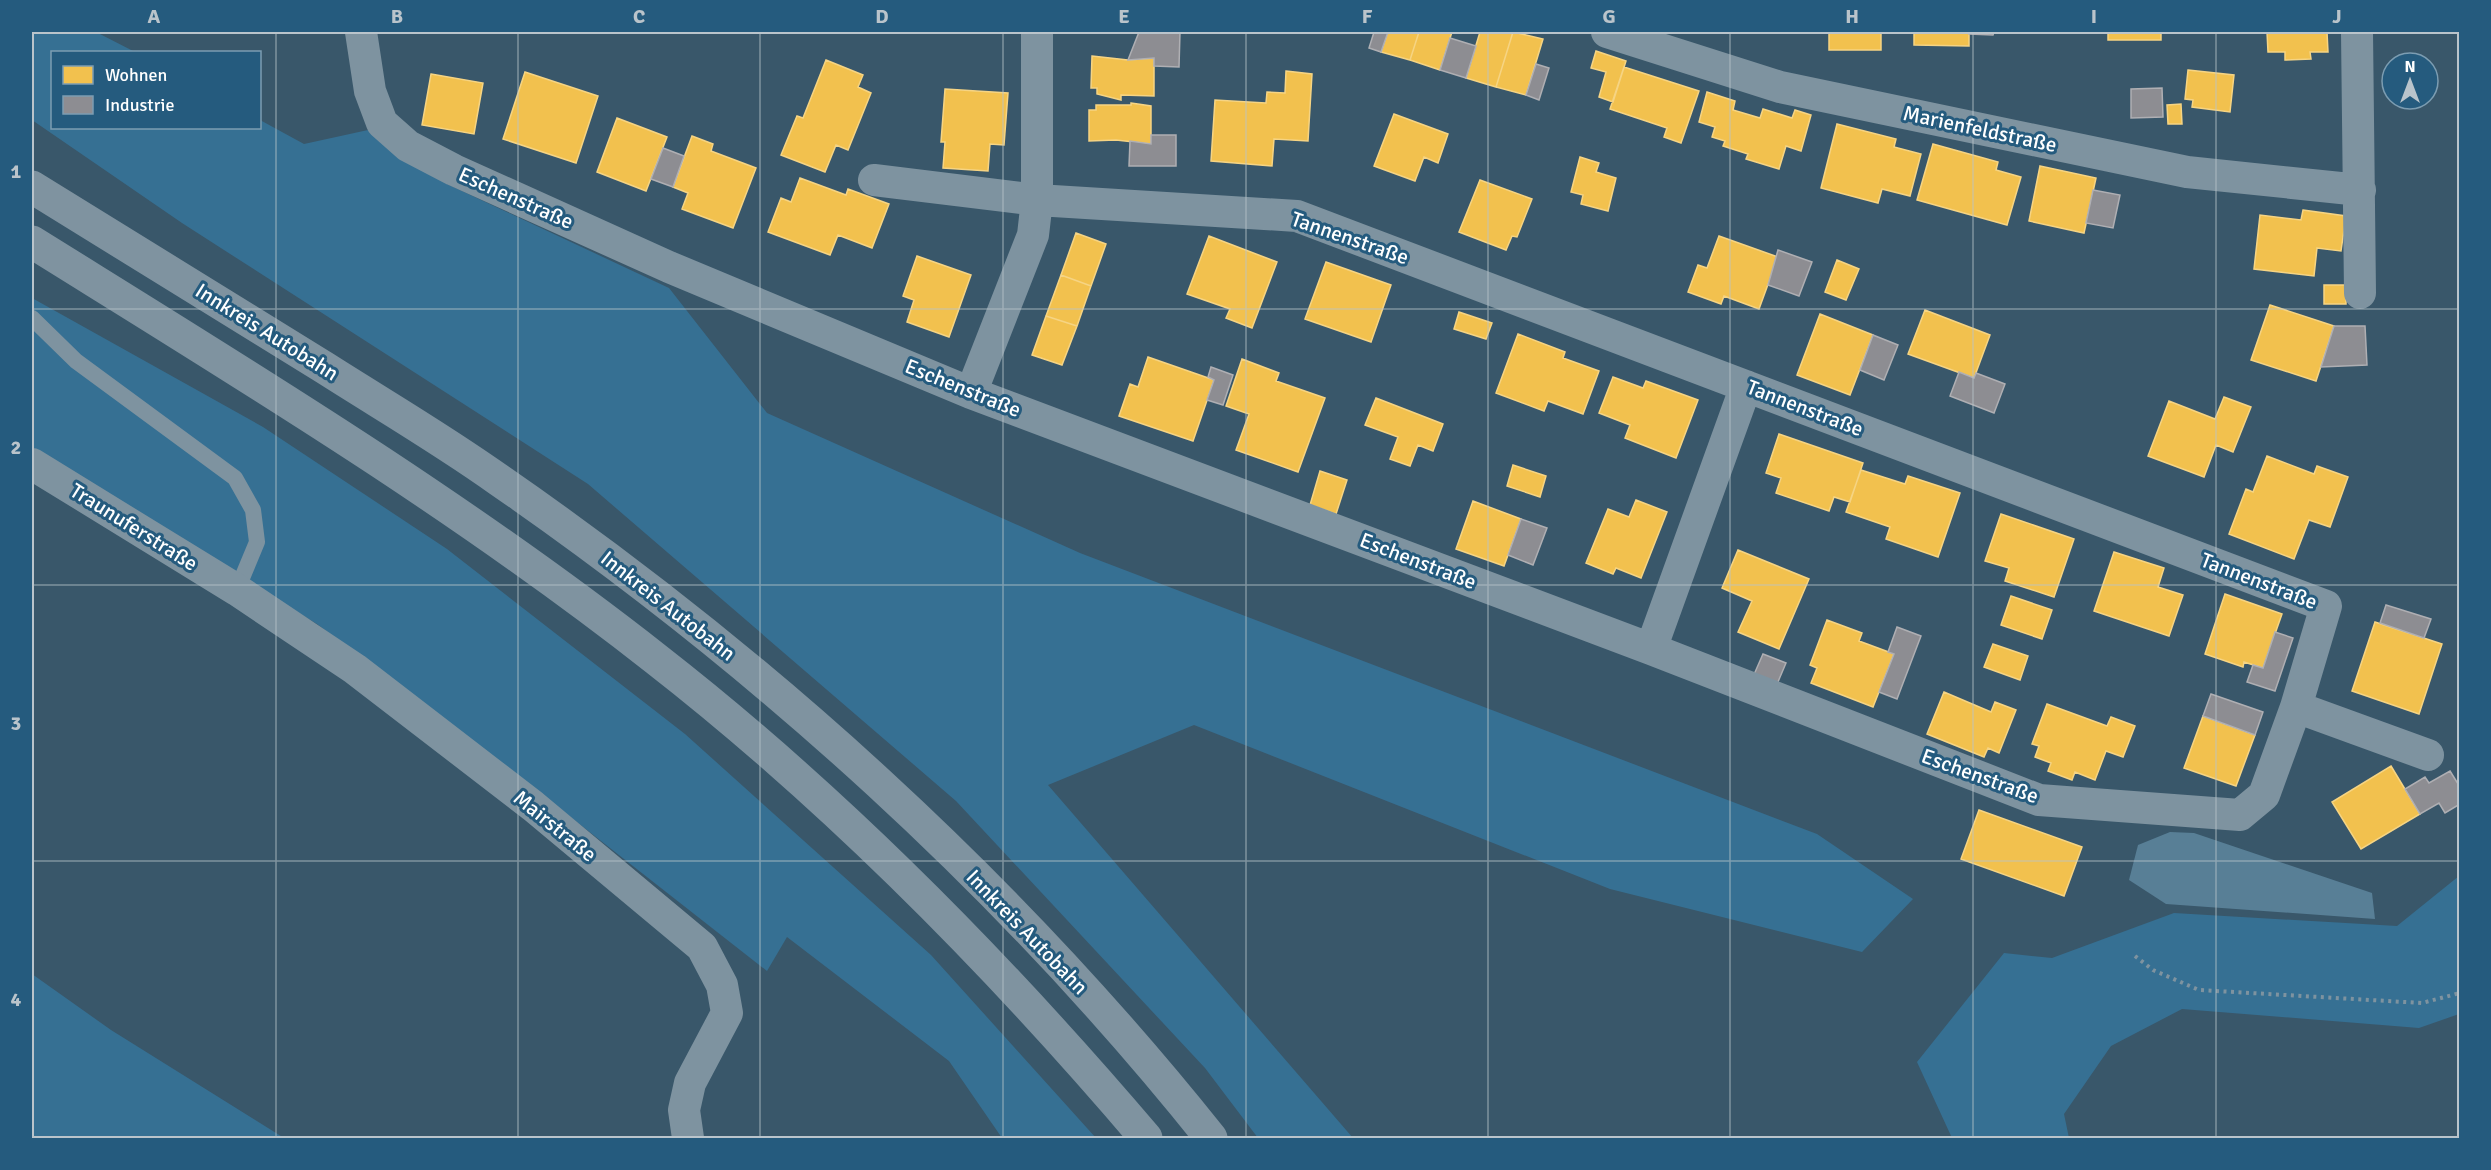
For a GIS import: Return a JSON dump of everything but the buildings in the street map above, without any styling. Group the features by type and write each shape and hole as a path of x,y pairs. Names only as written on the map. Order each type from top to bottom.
{"highway":[{"name":"Innkreis Autobahn","path":"32,187 497,478 728,653 833,742 908,811 1030,932 1130,1041 1211,1138"},
{"path":"32,242 446,506 547,577 658,660 776,759 951,922 1065,1044 1146,1138"}],"street":[{"name":"Eschenstraße","path":"361,32 370,91 382,123 408,146 454,170 669,267 971,393 1651,649 2039,800 2240,815 2265,795 2296,707"},
{"path":"971,393 1033,235 1036,200 1037,32"},
{"name":"Marienfeldstraße","path":"1607,32 1780,87 2164,168 2360,190"},
{"path":"2357,32 2360,293"},
{"name":"Tannenstraße","path":"874,180 1036,200 1298,216 2326,606 2296,707"},
{"path":"1651,649 1746,386"},
{"name":"Traunuferstraße","path":"32,464 237,590"},
{"name":"Mairstraße","path":"237,590 355,669 533,806 702,947 722,985 727,1013 690,1083 684,1110 688,1138"},
{"path":"2296,707 2428,755"}],"lane":[{"path":"32,318 76,361 235,478 253,510 257,542 237,590"}],"path":[{"path":"2135,956 2153,970 2199,990 2422,1003 2460,993"}],"shaded area":[{"path":"32,32 96,32 133,51 51,51 51,129 261,129 261,121 304,144 368,130 447,184 669,288 767,413 1080,553 1817,834 1913,899 1862,952 1610,889 1194,725 1048,785 1353,1138 1258,1138 1205,1068 956,801 588,484 182,223 32,120"},
{"path":"32,298 263,427 447,549 685,734 931,955 1096,1138 1002,1138 949,1061 787,937 767,971 550,801 317,624 32,451"},
{"path":"2170,832 2194,833 2372,893 2375,919 2166,904 2129,880 2138,845"},
{"path":"2459,876 2459,1014 2419,1028 2182,1009 2111,1046 2064,1114 2069,1138 1952,1138 1917,1062 2004,953 2052,958 2174,913 2397,926"},
{"path":"32,974 111,1030 284,1138 32,1138"}]}
